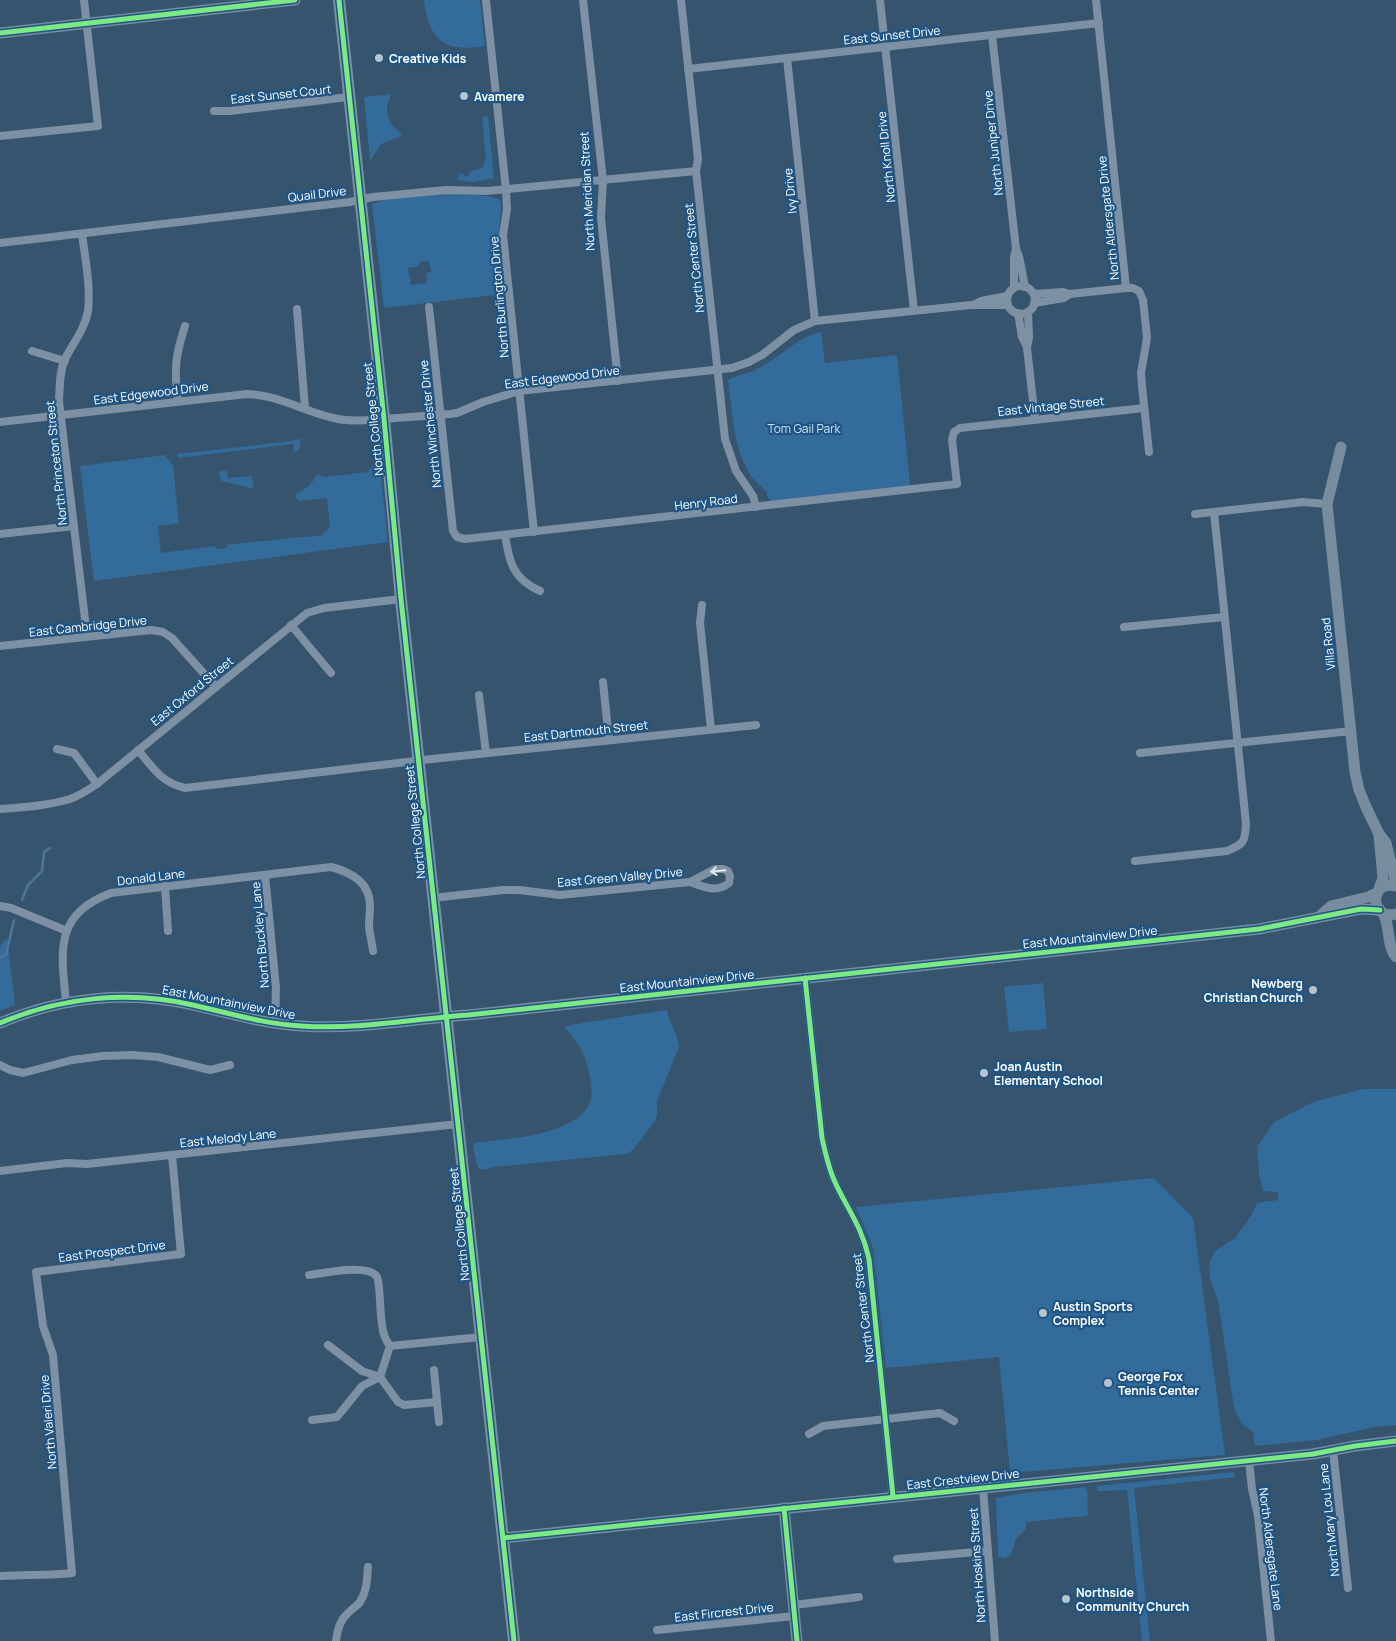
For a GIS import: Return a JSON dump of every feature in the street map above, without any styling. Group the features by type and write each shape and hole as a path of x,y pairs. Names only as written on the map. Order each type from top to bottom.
{"main road":[{"name":"North College Street","path":"339,0 418,761 514,1641"}],"street":[{"path":"0,136 98,126 84,0"},
{"path":"0,33 86,24 212,5 295,0"},
{"name":"North Burlington Drive","path":"486,0 506,190 507,210 503,235 534,532"},
{"name":"North Meridian Street","path":"583,0 602,180 601,218 618,381"},
{"name":"North Center Street","path":"681,0 698,160 696,170 725,439 736,470 753,496 756,507"},
{"name":"North Knoll Drive","path":"880,0 914,311"},
{"name":"North Aldersgate Drive","path":"1096,0 1126,288 1133,288 1139,291 1143,300 1147,338 1142,373 1149,452"},
{"name":"East Sunset Drive","path":"688,69 1099,23"},
{"name":"North Juniper Drive","path":"992,35 1016,249 1014,257 1014,287"},
{"name":"Ivy Drive","path":"787,58 815,322"},
{"name":"East Sunset Court","path":"214,111 230,111 350,98"},
{"name":"Quail Drive","path":"0,243 361,200 373,197 446,190 506,190 696,170"},
{"name":"North Princeton Street","path":"82,234 89,295 88,311 82,329 65,361 60,386 61,415 87,636"},
{"name":"North Juniper Drive","path":"1016,249 1020,256 1025,286"},
{"path":"1027,348 1022,337 1018,313 1008,305 1008,296 1014,287 1025,286 1034,294 1063,292 1070,294 1126,288"},
{"path":"1034,294 1034,303 1028,312 1027,348 1034,419"},
{"path":"1034,303 1064,298 1070,294"},
{"name":"East Edgewood Drive","path":"971,305 981,301 1008,296"},
{"name":"East Edgewood Drive","path":"0,422 247,394 261,394 340,420 440,415 457,413 483,402 519,391 718,370 749,362 762,355 794,330 815,322 971,305 1008,305"},
{"name":"North Winchester Drive","path":"429,306 453,531 458,537"},
{"path":"297,309 305,408"},
{"path":"1018,313 1028,312"},
{"path":"178,401 174,370 176,355 185,326"},
{"path":"32,351 65,361"},
{"name":"East Vintage Street","path":"958,484 952,440 954,432 960,428 1144,408"},
{"name":"Villa Road","path":"1341,447 1327,504 1354,772 1359,790 1379,834 1386,843 1396,884"},
{"name":"Henry Road","path":"458,537 465,539 534,532 958,484"},
{"path":"1195,514 1303,502 1327,504"},
{"path":"1135,861 1227,851 1240,845 1245,839 1246,824 1214,512"},
{"path":"0,534 74,526"},
{"path":"505,535 509,559 516,572 523,581 540,591"},
{"name":"East Oxford Street","path":"0,809 54,803 71,799 97,784 307,613 324,608 401,599"},
{"path":"702,605 700,622 711,729"},
{"path":"1124,627 1224,617"},
{"path":"291,625 331,673"},
{"name":"East Cambridge Drive","path":"0,646 139,630 163,632 181,646 216,687"},
{"path":"603,682 609,740"},
{"path":"479,695 486,753"},
{"name":"East Dartmouth Street","path":"138,750 164,780 175,786 185,788 486,753 756,725"},
{"path":"1140,753 1351,731"},
{"path":"57,748 74,753 97,784"},
{"name":"Villa Road","path":"1379,834 1383,878 1376,903 1388,926 1391,950 1396,957"},
{"name":"Donald Lane","path":"66,1002 62,944 67,931 77,913 98,897 111,893 331,867 346,871 358,878 366,888 370,902 370,927 373,950"},
{"name":"East Green Valley Drive","path":"433,898 503,890 560,894 690,882 707,888 716,888 724,887 729,882 730,876 728,871 723,869 714,870 690,882"},
{"name":"North Buckley Lane","path":"265,875 276,988 275,1024"},
{"name":"East Mountainview Drive","path":"1321,916 1331,906 1368,897 1388,885 1396,884"},
{"path":"165,886 168,931"},
{"path":"0,906 11,908 67,931"},
{"name":"East Mountainview Drive","path":"0,1022 66,1002 130,997 192,1004 275,1024 330,1027 447,1017 1259,929 1361,909 1392,915 1396,914"},
{"name":"North Center Street","path":"805,978 825,1156 834,1179 866,1243 871,1273 893,1496"},
{"path":"0,1065 23,1073 72,1060 133,1055 158,1058 210,1070 230,1065"},
{"name":"East Melody Lane","path":"0,1171 67,1163 87,1164 458,1124"},
{"name":"East Prospect Drive","path":"36,1272 181,1254 172,1155"},
{"path":"309,1274 360,1269 370,1271 377,1278 383,1330 386,1341 390,1346"},
{"name":"North Valeri Drive","path":"0,1576 72,1573 53,1355 43,1326 36,1272"},
{"path":"390,1346 481,1337"},
{"path":"328,1345 362,1371 380,1377 398,1402 404,1405 437,1402"},
{"path":"312,1420 337,1417 362,1386 380,1377 390,1346"},
{"path":"434,1370 439,1422"},
{"path":"809,1434 823,1426 940,1413 954,1420"},
{"name":"East Crestview Drive","path":"503,1538 893,1496 1313,1454 1396,1441"},
{"name":"North Mary Lou Lane","path":"1333,1450 1348,1588"},
{"name":"North Aldersgate Lane","path":"1249,1460 1252,1489 1258,1516 1271,1641"},
{"name":"North Hoskins Street","path":"982,1488 995,1641"},
{"path":"784,1508 797,1641"},
{"path":"897,1559 987,1550"},
{"path":"336,1641 341,1622 359,1604 364,1596 367,1586 368,1568"},
{"name":"East Fircrest Drive","path":"657,1630 794,1611 859,1597"}],"green space":[{"path":"424,0 480,0 485,46 459,47 441,41 430,25"},
{"path":"391,94 387,107 388,117 393,126 403,135 381,144 370,161 364,97"},
{"path":"488,116 494,178 473,182 456,180 461,173 467,177 471,171 483,168 486,154 482,117"},
{"path":"465,194 482,195 500,200 498,244 503,294 384,308 372,204 384,200","holes":["429,261 431,272 426,273 427,283 411,285 408,268 419,266 419,262"]},
{"name":"Tom Gail Park","path":"821,332 825,363 897,355 910,485 772,502 767,496 767,492 751,477 740,454 735,434 728,380 765,365 804,338"},
{"path":"300,439 300,448 296,452 294,452 293,444 178,458 177,454 293,441"},
{"path":"165,455 173,466 179,523 158,526 161,553 215,546 217,549 227,548 227,545 233,544 323,535 323,532 330,528 327,498 298,501 295,494 308,486 317,474 324,477 368,472 379,458 388,542 94,581 80,466"},
{"path":"221,470 227,471 228,478 252,476 254,489 221,481 219,474"},
{"path":"7,937 15,1005 0,1011 0,947"},
{"path":"1043,983 1047,1029 1009,1032 1004,987"},
{"path":"667,1010 679,1047 657,1101 655,1121 633,1150 626,1154 495,1167 482,1170 478,1168 473,1147 474,1143 552,1130 579,1117 588,1107 592,1088 586,1062 578,1044 564,1027"},
{"path":"1363,1089 1396,1089 1396,1425 1375,1427 1316,1440 1255,1446 1253,1432 1241,1423 1234,1408 1218,1300 1210,1279 1209,1264 1215,1251 1235,1238 1251,1216 1257,1203 1278,1200 1278,1192 1263,1191 1259,1174 1257,1147 1274,1122 1313,1102"},
{"name":"Austin Sports Complex","path":"1154,1178 1193,1218 1225,1455 1010,1473 999,1357 886,1368 873,1248 856,1207"},
{"path":"1234,1472 1235,1477 1134,1488 1150,1641 1142,1641 1127,1490 1097,1491 1097,1486"},
{"path":"1085,1487 1087,1491 1088,1515 1026,1522 1026,1529 1016,1539 1011,1555 1004,1558 998,1557 996,1498 1024,1493"}],"waterway":[{"path":"22,900 28,885 42,871 44,852 50,848"},
{"path":"0,958 6,955 14,920"}],"cycle path":[{"path":"0,33 295,0"},
{"path":"339,0 384,419 401,599 514,1641"},
{"path":"0,1023 47,1007 71,1002 120,997 169,1000 260,1021 287,1025 342,1027 1259,929 1361,909 1380,910"},
{"path":"805,978 824,1148 834,1180 858,1227 869,1259 893,1496"},
{"path":"503,1538 1313,1454 1396,1441"},
{"path":"784,1508 797,1641"}],"place":[{"name":"Creative Kids","path":"379,58"},
{"name":"Avamere","path":"464,96"},
{"name":"Newberg Christian Church","path":"1313,990"},
{"name":"Joan Austin Elementary School","path":"984,1073"},
{"name":"Austin Sports Complex","path":"1043,1313"},
{"name":"George Fox Tennis Center","path":"1108,1383"},
{"name":"Northside Community Church","path":"1066,1599"}]}
